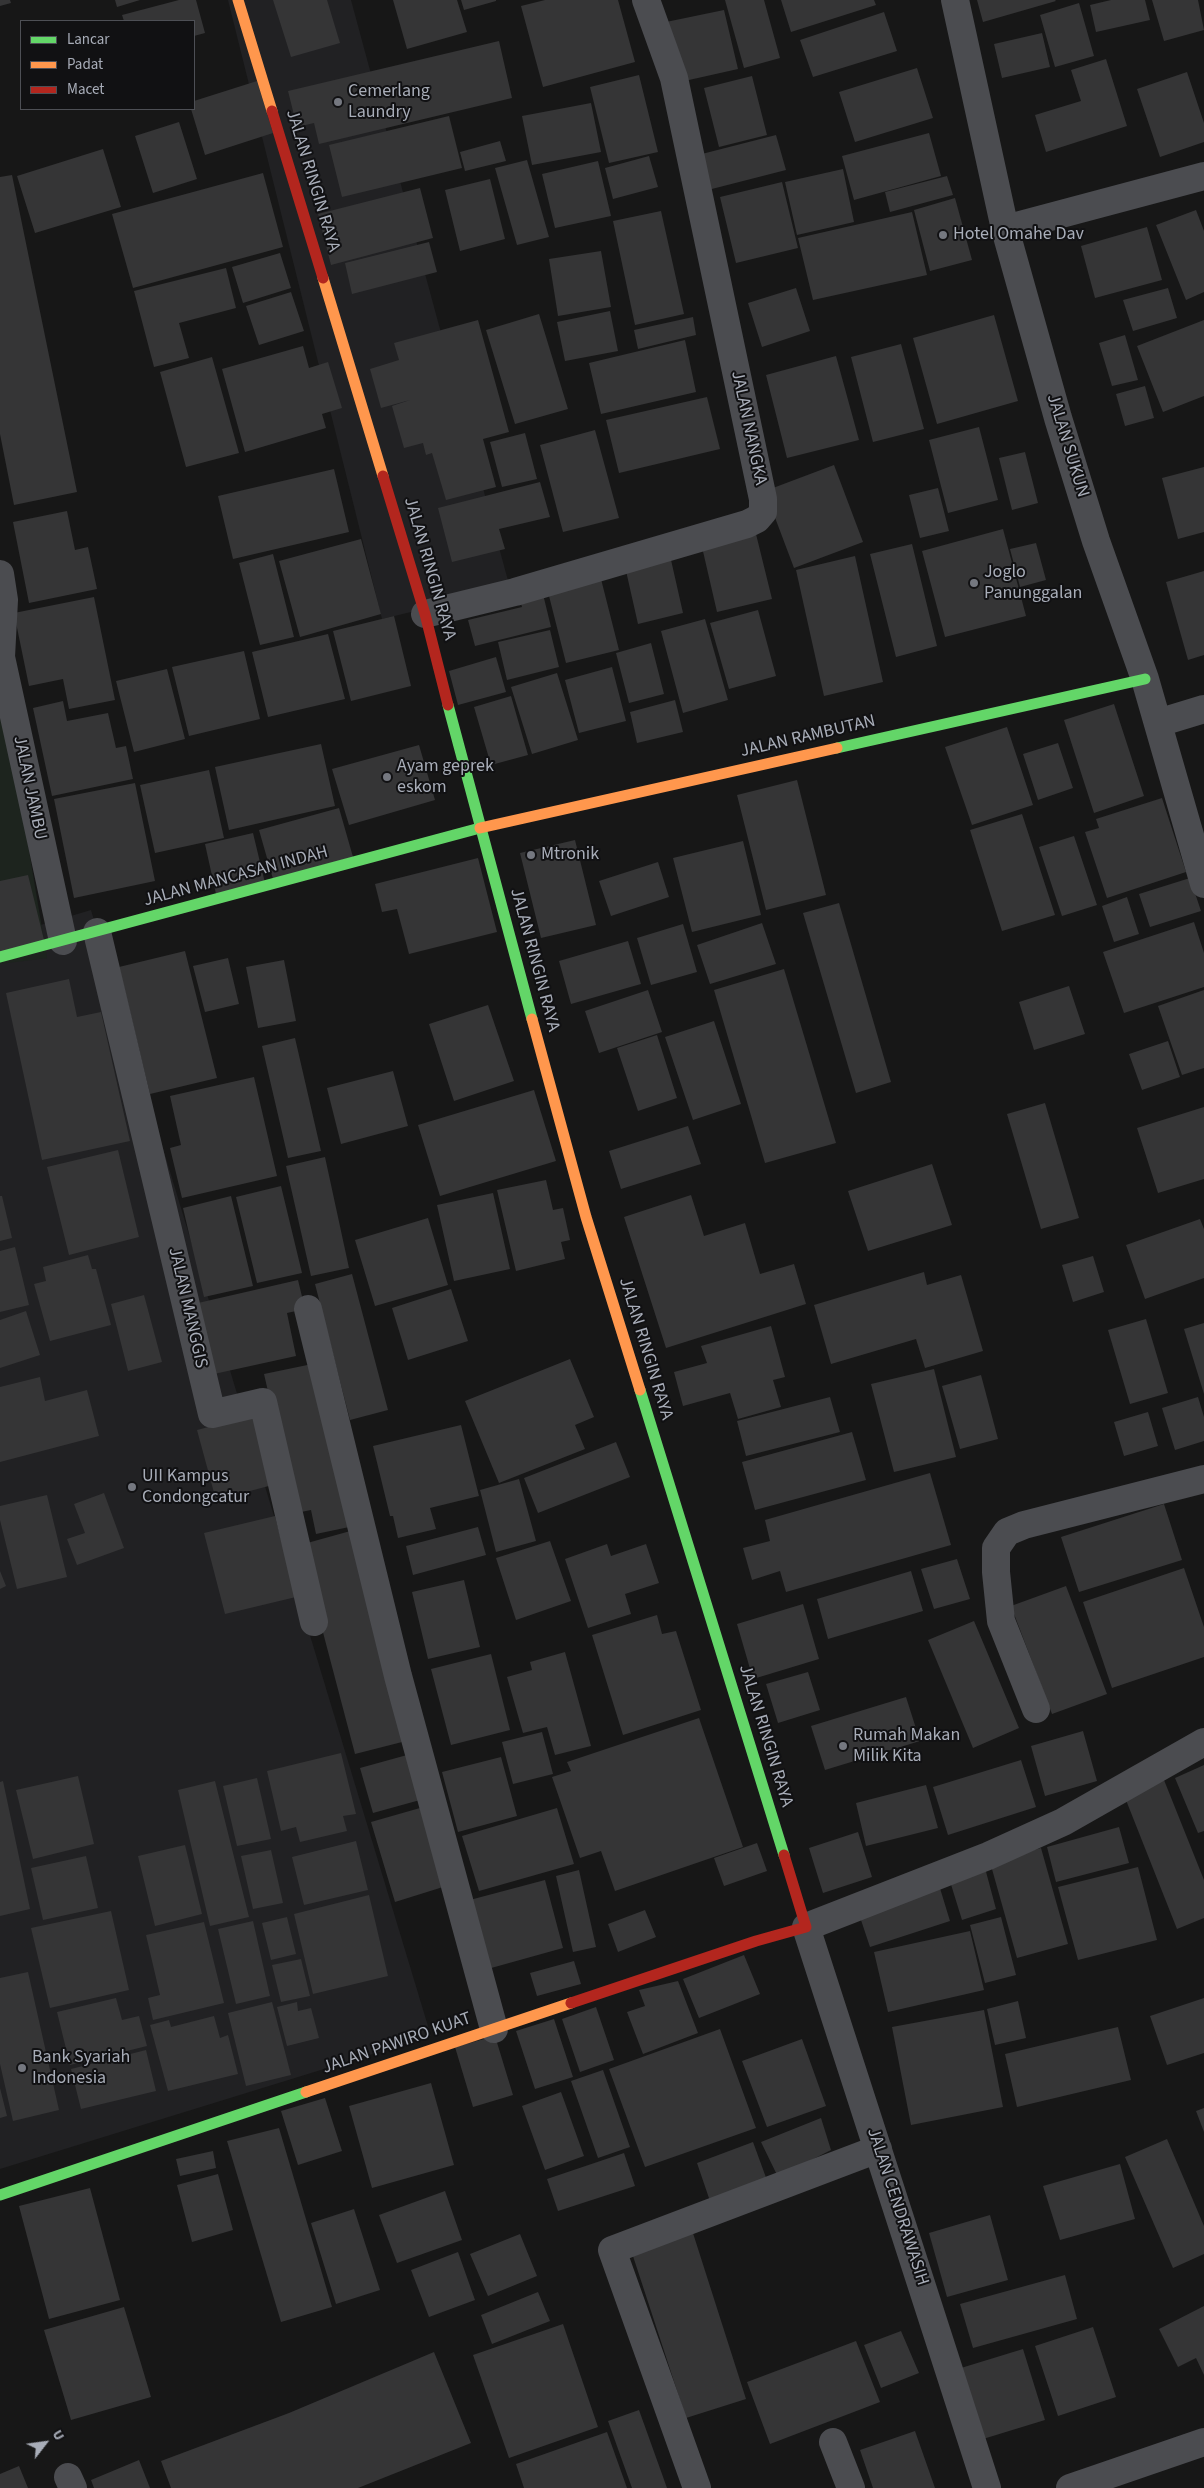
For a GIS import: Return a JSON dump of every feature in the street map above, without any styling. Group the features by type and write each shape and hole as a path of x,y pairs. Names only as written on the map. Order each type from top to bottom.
{"main road":[{"name":"JALAN RINGIN RAYA","path":"238,0 425,614 480,828 586,1217 806,1927"},
{"name":"JALAN RAMBUTAN","path":"480,828 1145,679"},
{"name":"JALAN MANCASAN INDAH","path":"0,957 480,828"},
{"name":"JALAN PAWIRO KUAT","path":"0,2195 756,1941 806,1927"}],"street":[{"name":"JALAN NANGKA","path":"425,614 515,592 747,524 757,519 763,512 763,499 674,78 646,0"},
{"name":"JALAN SUKUN","path":"955,0 1005,229 1096,541 1145,679 1204,884"},
{"path":"1005,229 1204,176"},
{"name":"JALAN JAMBU","path":"0,574 4,600 1,657 63,941"},
{"path":"1158,723 1204,709"},
{"name":"JALAN MANGGIS","path":"98,932 212,1414 263,1402 314,1622"},
{"path":"308,1308 398,1676 494,2030"},
{"path":"1036,1709 1001,1621 996,1572 996,1548 1007,1532 1024,1525 1204,1479"},
{"path":"806,1927 1004,1849 1063,1822 1204,1742"},
{"name":"JALAN CENDRAWASIH","path":"806,1927 987,2488"},
{"path":"697,2488 612,2250 878,2149"},
{"path":"833,2442 851,2488"},
{"path":"1070,2488 1204,2442"}],"shaded area":[{"path":"228,0 351,0 510,588 382,619"},
{"path":"0,689 2,689 47,958 0,964"},
{"name":"UII Kampus Condongcatur","path":"91,910 431,2036 0,2169 0,937"}],"building":[{"path":"0,0 10,0 11,3 0,6"},
{"path":"115,0 140,0 117,7"},
{"path":"179,0 196,0 205,33 195,36 195,20 124,20 122,15"},
{"path":"273,0 327,0 340,43 291,57"},
{"path":"393,0 457,0 467,32 407,49"},
{"path":"461,0 496,0 496,1 464,10"},
{"path":"545,0 618,0 635,62 543,87 521,6"},
{"path":"725,0 764,0 780,58 744,68"},
{"path":"781,0 874,0 876,5 791,32"},
{"path":"977,0 1055,0 1056,1 983,22"},
{"path":"1111,0 1145,0 1150,20 1096,32 1090,5"},
{"path":"1152,0 1198,0 1204,30 1164,41"},
{"path":"1079,3 1094,56 1055,67 1040,15"},
{"path":"724,10 738,69 680,82 666,22"},
{"path":"884,12 897,51 813,77 800,40"},
{"path":"1042,33 1050,67 1002,78 994,44"},
{"path":"499,41 512,98 319,144 314,123 297,127 288,91"},
{"path":"1106,59 1127,126 1046,152 1035,115 1081,101 1071,70"},
{"path":"917,68 933,118 855,142 839,92"},
{"path":"1187,72 1204,123 1204,142 1160,157 1137,89"},
{"path":"639,75 658,152 609,163 590,87"},
{"path":"752,76 767,135 719,147 704,88"},
{"path":"257,81 273,133 205,155 191,110 195,110 195,101"},
{"path":"591,103 601,152 532,165 522,116"},
{"path":"449,116 462,168 342,197 329,145"},
{"path":"179,122 197,179 153,193 135,136"},
{"path":"929,133 941,176 854,200 842,156"},
{"path":"776,135 786,170 704,191 694,156"},
{"path":"500,141 506,161 465,171 460,152"},
{"path":"103,149 121,207 35,233 17,176"},
{"path":"649,156 658,187 613,199 605,168"},
{"path":"527,160 549,237 517,245 495,168"},
{"path":"598,161 611,216 555,228 542,174"},
{"path":"843,169 854,222 797,235 785,182"},
{"path":"263,173 283,247 133,288 112,214"},
{"path":"12,175 77,492 14,505 0,434 0,177"},
{"path":"947,176 953,195 890,212 885,192"},
{"path":"490,179 505,239 460,251 445,190"},
{"path":"782,182 798,248 736,263 720,197"},
{"path":"420,188 433,238 331,265 318,214"},
{"name":"Hotel Omahe Dav","path":"955,198 972,260 930,271 914,210"},
{"path":"1196,210 1204,231 1204,292 1186,300 1156,225"},
{"path":"661,211 684,314 635,325 613,221"},
{"path":"912,212 927,275 813,300 798,238"},
{"path":"1147,227 1162,280 1095,298 1081,246"},
{"path":"429,242 437,272 352,294 345,263"},
{"path":"601,251 611,307 558,316 549,259"},
{"path":"280,253 291,288 243,303 232,267"},
{"path":"226,268 236,308 179,323 189,358 154,367 134,291"},
{"path":"796,288 810,331 762,347 748,303"},
{"path":"1168,288 1177,318 1133,331 1123,300"},
{"path":"291,292 304,331 259,345 246,306"},
{"path":"610,311 618,351 565,361 557,322"},
{"path":"539,314 568,409 515,424 486,330"},
{"path":"994,315 1018,401 937,424 913,338"},
{"path":"693,317 696,335 638,349 634,330"},
{"path":"478,320 509,432 483,439 496,487 446,500 432,453 426,455 423,443 404,448 392,406 410,400 381,408 370,369 399,360 394,343"},
{"path":"1204,320 1204,396 1163,412 1137,346"},
{"path":"1125,335 1138,380 1112,386 1099,343"},
{"path":"685,340 696,392 601,414 589,363"},
{"path":"901,344 924,429 873,442 851,357"},
{"path":"303,346 309,368 328,362 342,408 322,414 326,428 245,452 222,369"},
{"path":"836,356 859,440 787,458 766,375"},
{"path":"212,357 239,453 186,467 160,372"},
{"path":"1145,386 1154,418 1125,426 1116,394"},
{"path":"707,397 720,449 619,473 606,420"},
{"path":"979,427 998,500 948,513 929,440"},
{"path":"595,430 619,518 563,532 540,445"},
{"path":"525,433 537,479 502,487 490,442"},
{"path":"1025,452 1038,503 1012,510 999,458"},
{"path":"834,465 863,542 794,568 765,491"},
{"path":"1204,467 1204,532 1178,539 1162,478"},
{"path":"334,469 349,532 233,559 218,496"},
{"path":"540,482 550,517 499,529 505,549 452,562 438,508"},
{"path":"938,488 949,531 920,538 909,495"},
{"path":"67,511 75,550 88,547 97,589 29,603 13,522"},
{"name":"Joglo Panunggalan","path":"1003,529 1026,616 945,637 922,551"},
{"path":"756,534 772,599 717,612 702,547"},
{"path":"361,539 381,614 300,637 279,561"},
{"path":"1036,543 1046,580 1020,587 1010,549"},
{"path":"912,544 937,646 896,657 870,554"},
{"path":"669,551 683,613 638,624 624,562"},
{"path":"273,554 294,637 260,645 239,563"},
{"path":"855,556 883,682 824,696 796,570"},
{"path":"1204,571 1204,655 1188,660 1166,582"},
{"path":"600,575 619,650 566,663 547,588"},
{"path":"542,590 551,627 475,646 468,620 522,607 519,596"},
{"path":"94,597 115,700 69,709 63,679 29,686 14,613"},
{"path":"758,610 776,676 729,689 710,623"},
{"path":"394,616 411,686 351,701 333,631"},
{"path":"705,619 728,700 683,713 661,631"},
{"path":"550,630 559,667 507,680 498,642"},
{"path":"328,634 345,699 268,717 252,652"},
{"path":"651,643 664,694 629,703 616,653"},
{"path":"244,651 260,719 189,736 172,667"},
{"path":"496,657 506,692 458,705 449,671"},
{"path":"612,667 626,721 579,733 565,680"},
{"path":"167,669 185,739 134,752 116,681"},
{"path":"557,673 578,740 532,754 511,687"},
{"path":"511,696 528,755 491,765 474,707"},
{"path":"675,700 683,732 637,743 630,712"},
{"path":"63,701 67,721 108,713 116,748 126,746 133,779 52,796 33,708"},
{"path":"1114,704 1144,796 1094,813 1064,720"},
{"path":"1007,727 1033,805 972,825 945,747"},
{"path":"1058,743 1073,788 1038,800 1023,754"},
{"path":"321,744 335,806 229,830 215,767"},
{"path":"419,745 435,800 349,825 332,769"},
{"path":"209,770 224,838 155,853 140,785"},
{"path":"797,780 826,895 766,910 737,795"},
{"path":"135,783 155,881 74,898 54,799"},
{"path":"1162,798 1186,872 1107,898 1085,832 1099,828 1096,819"},
{"path":"339,808 353,857 273,879 259,830"},
{"path":"1022,814 1055,915 1002,931 970,830"},
{"path":"253,833 265,883 216,894 205,844"},
{"path":"1074,836 1097,905 1062,916 1039,847"},
{"path":"575,840 596,925 541,938 520,853"},
{"path":"743,841 761,915 692,932 673,858"},
{"path":"478,858 497,932 409,954 397,909 382,912 375,884"},
{"path":"658,862 669,897 611,916 599,881"},
{"path":"28,875 45,944 0,955 0,881"},
{"path":"1190,878 1201,911 1150,927 1139,894"},
{"path":"1127,897 1139,934 1114,942 1102,906"},
{"path":"839,903 891,1082 856,1093 803,913"},
{"path":"1194,922 1204,953 1204,987 1124,1013 1103,952"},
{"path":"762,923 776,964 710,984 697,945"},
{"path":"683,924 697,972 651,985 637,938"},
{"path":"628,941 641,984 571,1004 559,961"},
{"path":"185,951 217,1078 150,1094 119,967"},
{"path":"228,958 239,1004 205,1012 193,966"},
{"path":"284,960 296,1021 258,1028 246,967"},
{"path":"784,969 836,1143 765,1163 714,990"},
{"path":"69,979 77,1017 101,1012 130,1141 42,1160 6,993"},
{"path":"1069,986 1085,1034 1034,1050 1019,1002"},
{"path":"648,990 662,1032 599,1053 585,1011"},
{"path":"1204,990 1204,1068 1182,1075 1158,1006"},
{"path":"488,1005 514,1081 454,1101 429,1024"},
{"path":"714,1021 741,1104 693,1120 665,1037"},
{"path":"657,1035 677,1098 638,1111 617,1048"},
{"path":"295,1038 321,1151 288,1158 262,1046"},
{"path":"1168,1041 1180,1077 1142,1090 1129,1054"},
{"path":"393,1071 408,1126 341,1144 327,1088"},
{"path":"254,1077 277,1176 182,1198 170,1148 181,1145 170,1096"},
{"path":"534,1090 556,1161 440,1196 418,1125"},
{"path":"1045,1103 1079,1218 1041,1229 1007,1114"},
{"path":"1204,1107 1204,1179 1158,1193 1137,1128"},
{"path":"688,1126 701,1164 621,1189 609,1151"},
{"path":"118,1150 139,1237 69,1255 47,1167"},
{"path":"325,1157 349,1268 311,1276 286,1166"},
{"path":"932,1164 952,1225 868,1251 848,1191"},
{"path":"546,1180 553,1210 563,1208 570,1240 561,1242 565,1259 516,1271 497,1190"},
{"path":"281,1186 302,1273 257,1283 236,1197"},
{"path":"493,1193 510,1269 454,1281 437,1205"},
{"path":"691,1195 704,1236 745,1223 760,1274 794,1264 806,1304 666,1348 624,1217"},
{"path":"0,1196 2,1196 12,1238 0,1241"},
{"path":"231,1196 253,1286 204,1297 183,1208"},
{"path":"428,1218 448,1285 375,1306 355,1240"},
{"path":"1200,1219 1204,1229 1204,1278 1145,1299 1126,1245"},
{"path":"15,1247 29,1305 0,1312 0,1251"},
{"path":"88,1255 92,1269 96,1269 111,1325 50,1341 34,1284 46,1281 43,1267"},
{"path":"1093,1256 1104,1292 1073,1302 1062,1265"},
{"path":"924,1272 927,1285 961,1275 983,1351 925,1368 916,1339 831,1364 814,1305"},
{"path":"352,1274 388,1410 350,1420 315,1284"},
{"path":"298,1280 305,1309 287,1313 296,1356 214,1374 198,1303"},
{"path":"451,1289 468,1341 408,1360 392,1308"},
{"path":"144,1295 162,1362 128,1371 111,1304"},
{"path":"26,1311 40,1355 0,1368 0,1320"},
{"path":"1146,1319 1168,1393 1130,1404 1108,1330"},
{"path":"1204,1323 1204,1394 1184,1329"},
{"path":"771,1326 785,1377 773,1380 781,1407 738,1419 730,1393 683,1406 674,1372 707,1363 701,1346"},
{"path":"570,1359 594,1417 575,1425 585,1449 499,1483 465,1401"},
{"path":"317,1363 354,1526 316,1534 311,1510 296,1513 264,1374"},
{"path":"934,1369 956,1457 894,1472 871,1384"},
{"path":"981,1375 998,1439 960,1449 942,1386"},
{"path":"40,1377 45,1401 87,1390 99,1436 0,1462 0,1387"},
{"path":"830,1397 840,1432 746,1456 737,1421"},
{"path":"1198,1397 1204,1417 1204,1441 1175,1450 1162,1408"},
{"path":"1148,1412 1158,1446 1124,1456 1114,1422"},
{"path":"262,1413 280,1483 216,1500 197,1430"},
{"path":"461,1425 479,1496 430,1508 436,1529 398,1538 393,1516 390,1516 373,1446"},
{"path":"852,1432 866,1480 755,1510 742,1462"},
{"path":"616,1442 630,1477 538,1513 524,1478"},
{"path":"930,1473 951,1545 786,1592 780,1571 752,1580 743,1548 770,1541 765,1520"},
{"path":"519,1479 536,1541 496,1552 480,1490"},
{"path":"104,1493 124,1548 77,1565 67,1539 85,1533 74,1504"},
{"path":"47,1495 67,1577 17,1589 0,1520 0,1506"},
{"path":"1164,1504 1182,1560 1079,1592 1061,1537"},
{"path":"275,1516 296,1597 225,1614 204,1533"},
{"path":"478,1527 486,1555 413,1575 406,1546"},
{"path":"354,1530 410,1740 355,1754 300,1545"},
{"path":"550,1541 571,1601 516,1620 496,1558"},
{"path":"607,1544 611,1556 646,1544 659,1583 625,1594 631,1614 588,1628 565,1559"},
{"path":"957,1559 970,1599 934,1609 921,1569"},
{"path":"1184,1568 1204,1627 1204,1657 1112,1688 1083,1602"},
{"path":"0,1571 6,1586 0,1589"},
{"path":"911,1571 923,1611 828,1639 817,1599"},
{"path":"464,1580 480,1647 428,1659 412,1592"},
{"path":"1066,1586 1107,1694 1052,1714 1011,1606"},
{"path":"803,1604 819,1659 753,1679 737,1624"},
{"path":"657,1615 662,1634 676,1631 701,1710 623,1735 592,1635"},
{"path":"974,1621 1019,1728 973,1748 928,1640"},
{"path":"565,1652 591,1746 555,1755 547,1727 523,1733 507,1677 532,1670 530,1662"},
{"path":"491,1654 510,1730 451,1745 431,1669"},
{"path":"808,1672 820,1710 778,1723 766,1684"},
{"path":"906,1697 920,1741 825,1770 811,1726"},
{"path":"699,1718 743,1847 615,1891 601,1851 580,1858 552,1777 571,1771 567,1762"},
{"path":"1083,1731 1097,1781 1045,1796 1031,1746"},
{"path":"542,1732 553,1774 513,1784 502,1742"},
{"path":"341,1753 356,1814 343,1816 347,1831 300,1842 296,1827 281,1831 267,1771"},
{"path":"407,1755 420,1800 373,1813 360,1768"},
{"path":"501,1757 517,1816 458,1832 442,1772"},
{"path":"1021,1760 1036,1807 948,1835 933,1787"},
{"path":"1204,1765 1204,1831 1198,1833 1175,1778"},
{"path":"1162,1775 1204,1880 1204,1918 1177,1929 1122,1790"},
{"path":"78,1776 94,1844 33,1859 16,1790"},
{"path":"257,1778 271,1839 237,1846 223,1786"},
{"path":"3,1781 30,1909 0,1916 0,1782"},
{"path":"215,1781 249,1917 210,1926 178,1790"},
{"path":"926,1785 938,1828 866,1846 856,1803"},
{"path":"420,1808 443,1887 395,1902 371,1822"},
{"path":"557,1808 574,1864 479,1891 462,1836"},
{"path":"1119,1827 1129,1863 1056,1882 1047,1847"},
{"path":"858,1832 872,1877 823,1893 809,1848"},
{"path":"356,1841 368,1890 304,1905 292,1857"},
{"path":"757,1843 767,1871 724,1886 714,1858"},
{"path":"185,1845 202,1914 155,1926 138,1856"},
{"path":"1041,1848 1068,1944 1017,1958 990,1862"},
{"path":"271,1850 283,1903 253,1909 241,1856"},
{"path":"86,1856 98,1908 43,1920 31,1868"},
{"path":"1138,1867 1157,1940 1078,1960 1058,1887"},
{"path":"985,1868 996,1909 962,1920 949,1878"},
{"path":"579,1870 596,1947 573,1952 556,1876"},
{"path":"545,1880 563,1948 484,1970 466,1901"},
{"path":"939,1885 950,1921 870,1947 858,1911"},
{"path":"369,1895 388,1976 313,1994 294,1914"},
{"path":"645,1910 656,1937 618,1952 608,1924"},
{"path":"111,1911 129,1990 50,2008 31,1928"},
{"path":"287,1917 296,1954 271,1960 262,1923"},
{"path":"1001,1917 1016,1975 985,1983 970,1925"},
{"path":"253,1921 270,1996 236,2004 218,1929"},
{"path":"204,1922 224,2003 153,2020 148,1998 160,1995 146,1935"},
{"path":"970,1931 984,1990 888,2012 874,1952"},
{"path":"744,1955 760,1994 699,2018 683,1979"},
{"path":"301,1959 310,1996 281,2002 272,1965"},
{"path":"574,1961 581,1984 537,1996 530,1973"},
{"path":"28,1972 59,2110 13,2121 0,2064 0,1978"},
{"path":"678,1981 698,2033 643,2054 627,2012 645,2006 639,1990"},
{"path":"116,1998 122,2020 139,2016 147,2046 70,2065 57,2012"},
{"path":"1204,1998 1204,2053 1167,2065 1150,2016"},
{"path":"1018,2001 1026,2038 995,2045 987,2009"},
{"path":"272,2002 291,2075 246,2086 228,2013"},
{"path":"297,2002 298,2011 311,2008 319,2038 287,2046 277,2007"},
{"path":"596,2007 614,2060 580,2072 562,2019"},
{"path":"984,2010 1003,2107 911,2125 892,2027"},
{"path":"214,2016 220,2038 228,2035 238,2074 168,2091 150,2025 169,2020 171,2027"},
{"path":"554,2019 573,2077 535,2089 516,2031"},
{"path":"1118,2027 1131,2080 1017,2107 1005,2054"},
{"path":"720,2029 756,2128 645,2167 609,2069"},
{"path":"495,2036 513,2095 473,2107 455,2047"},
{"path":"802,2039 826,2106 767,2127 742,2061"},
{"path":"146,2050 156,2091 81,2109 71,2069"},
{"path":"603,2070 630,2147 598,2158 571,2081"},
{"path":"431,2083 454,2165 372,2188 349,2106"},
{"path":"0,2088 7,2116 0,2118"},
{"path":"561,2092 584,2156 545,2170 522,2106"},
{"path":"325,2098 342,2151 298,2165 281,2111"},
{"path":"1204,2108 1204,2132 1196,2111"},
{"path":"821,2118 831,2150 778,2177 761,2142"},
{"path":"279,2128 332,2307 281,2322 227,2141"},
{"path":"1167,2139 1204,2226 1204,2254 1173,2268 1125,2157"},
{"path":"753,2142 768,2183 711,2204 697,2163"},
{"path":"213,2151 216,2168 180,2176 176,2159"},
{"path":"624,2153 635,2186 558,2211 547,2179"},
{"path":"1120,2164 1135,2219 1060,2240 1043,2186"},
{"path":"218,2174 233,2230 192,2242 177,2185"},
{"path":"90,2188 120,2300 49,2319 19,2206"},
{"path":"445,2191 462,2240 397,2263 379,2215"},
{"path":"354,2209 380,2290 336,2304 311,2223"},
{"path":"990,2215 1008,2280 947,2297 929,2233"},
{"path":"692,2230 746,2399 686,2418 631,2250"},
{"path":"520,2234 537,2276 488,2296 470,2254"},
{"path":"458,2252 475,2300 429,2317 411,2270"},
{"path":"1065,2275 1077,2319 973,2348 960,2304"},
{"path":"538,2292 550,2321 492,2344 481,2315"},
{"path":"1204,2306 1204,2375 1196,2358 1178,2367 1159,2329"},
{"path":"124,2307 151,2397 71,2420 44,2330"},
{"path":"563,2324 598,2427 509,2458 473,2355"},
{"path":"1093,2327 1116,2397 1058,2416 1035,2346"},
{"path":"901,2331 919,2373 881,2388 864,2345"},
{"path":"856,2341 880,2402 770,2444 747,2382"},
{"path":"1023,2349 1045,2420 983,2439 961,2368"},
{"path":"434,2352 471,2443 358,2488 171,2488 161,2461 289,2413"},
{"path":"639,2410 667,2488 632,2488 608,2421"},
{"path":"915,2431 935,2488 873,2488 860,2450"},
{"path":"607,2432 627,2488 524,2488 516,2464"},
{"path":"139,2460 150,2488 94,2488 91,2480"},
{"path":"19,2466 28,2488 0,2488 0,2474"}],"traffic: fast":[{"path":"837,748 1145,679"},
{"path":"448,705 532,1019"},
{"path":"0,957 480,828"},
{"path":"640,1390 784,1855"},
{"path":"0,2195 306,2092"}],"traffic: slow":[{"path":"238,0 272,111"},
{"path":"323,278 383,476"},
{"path":"480,828 837,748"},
{"path":"532,1019 586,1217 640,1390"},
{"path":"306,2092 571,2003"}],"traffic: jam":[{"path":"272,111 323,278"},
{"path":"383,476 425,614 448,705"},
{"path":"571,2003 756,1941 806,1927 784,1855"}],"place":[{"name":"Cemerlang Laundry","path":"338,102"},
{"name":"Hotel Omahe Dav","path":"943,235"},
{"name":"Joglo Panunggalan","path":"974,583"},
{"name":"Ayam geprek eskom","path":"387,777"},
{"name":"Mtronik","path":"531,855"},
{"name":"UII Kampus Condongcatur","path":"132,1487"},
{"name":"Rumah Makan Milik Kita","path":"843,1746"},
{"name":"Bank Syariah Indonesia","path":"22,2068"}]}
